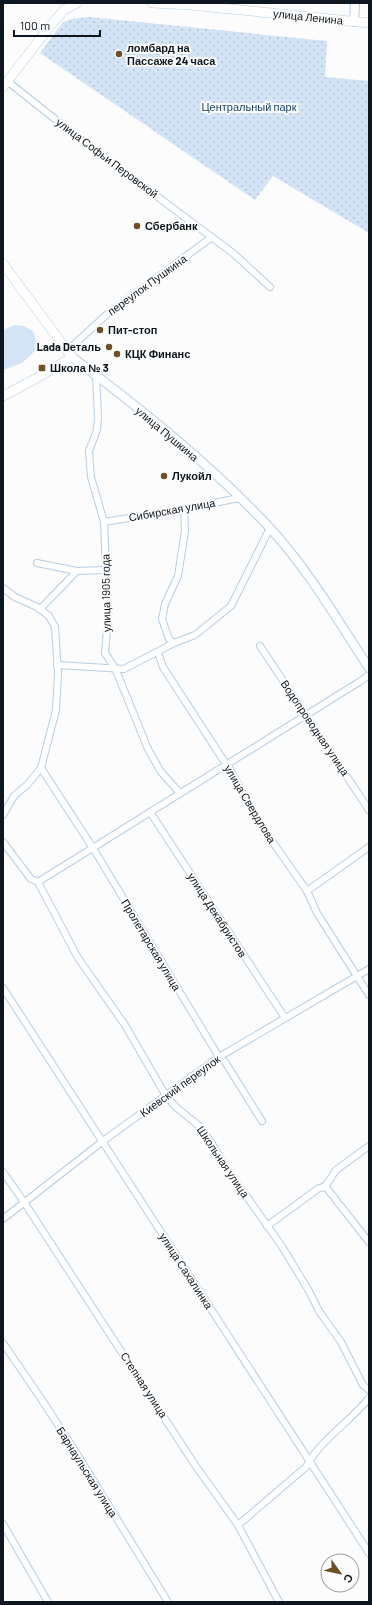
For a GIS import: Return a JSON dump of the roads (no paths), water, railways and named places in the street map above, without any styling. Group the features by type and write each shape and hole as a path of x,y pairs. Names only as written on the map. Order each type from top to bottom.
{"main road":[{"path":"4,81 64,10 77,3"},
{"name":"улица Ленина","path":"152,3 191,5 369,23"},
{"name":"улица Пушкина","path":"3,264 70,354"},
{"path":"3,396 37,378 70,354"}],"street":[{"path":"354,22 355,3"},
{"name":"улица Софьи Перовской","path":"4,81 233,253 270,287"},
{"name":"переулок Пушкина","path":"70,354 105,316 212,237"},
{"name":"улица Пушкина","path":"70,354 174,438 270,528 309,577 369,668"},
{"name":"улица 1905 года","path":"96,375 98,417 97,430 90,451 91,477 104,522 108,618 105,653 115,668 148,749 161,772 180,793"},
{"name":"Сибирская улица","path":"104,522 184,509 239,498"},
{"path":"174,643 169,639 162,619 165,604 178,576 185,531 184,509"},
{"path":"57,665 124,669 174,643 195,636 232,606 270,528"},
{"path":"37,563 77,571 106,570"},
{"path":"38,608 77,571"},
{"path":"3,590 38,608 48,616 55,627 57,665 56,710 41,768 27,785 14,796 3,815"},
{"name":"Водопроводная улица","path":"260,646 369,810"},
{"name":"улица Свердлова","path":"158,652 163,667 227,764 260,824 307,891 317,913 369,995"},
{"path":"38,882 369,675"},
{"name":"Пролетарская улица","path":"41,768 93,848 219,1057 225,1062 262,1121"},
{"name":"улица Декабристов","path":"150,812 285,1018"},
{"name":"Школьная улица","path":"3,842 31,879 38,882 78,958 125,1025 166,1096 176,1107 198,1124 211,1142 225,1166 281,1245 309,1291 319,1311 341,1342 363,1385 369,1390"},
{"path":"307,891 369,847"},
{"name":"Киевский переулок","path":"3,1219 103,1141 219,1057 369,969"},
{"name":"улица Сахалинка","path":"3,988 369,1553"},
{"path":"267,1226 319,1188 325,1186 336,1170 369,1146"},
{"name":"Степная улица","path":"3,1172 195,1465 238,1525 279,1602"},
{"path":"325,1186 369,1242"},
{"name":"Барнаульская улица","path":"3,1343 73,1448 168,1602"},
{"path":"238,1525 306,1467 309,1461 327,1441 359,1411 369,1398"},
{"path":"3,1524 48,1602"}],"place":[{"name":"ломбард на Пассаже 24 часа","path":"119,54"},
{"name":"Сбербанк","path":"137,226"},
{"name":"Пит-стоп","path":"100,330"},
{"name":"Lada Dеталь","path":"109,347"},
{"name":"КЦК Финанс","path":"117,354"},
{"name":"Школа № 3","path":"42,368"},
{"name":"Лукойл","path":"164,476"}],"park label":[{"name":"Центральный парк","path":"249,107"}]}
